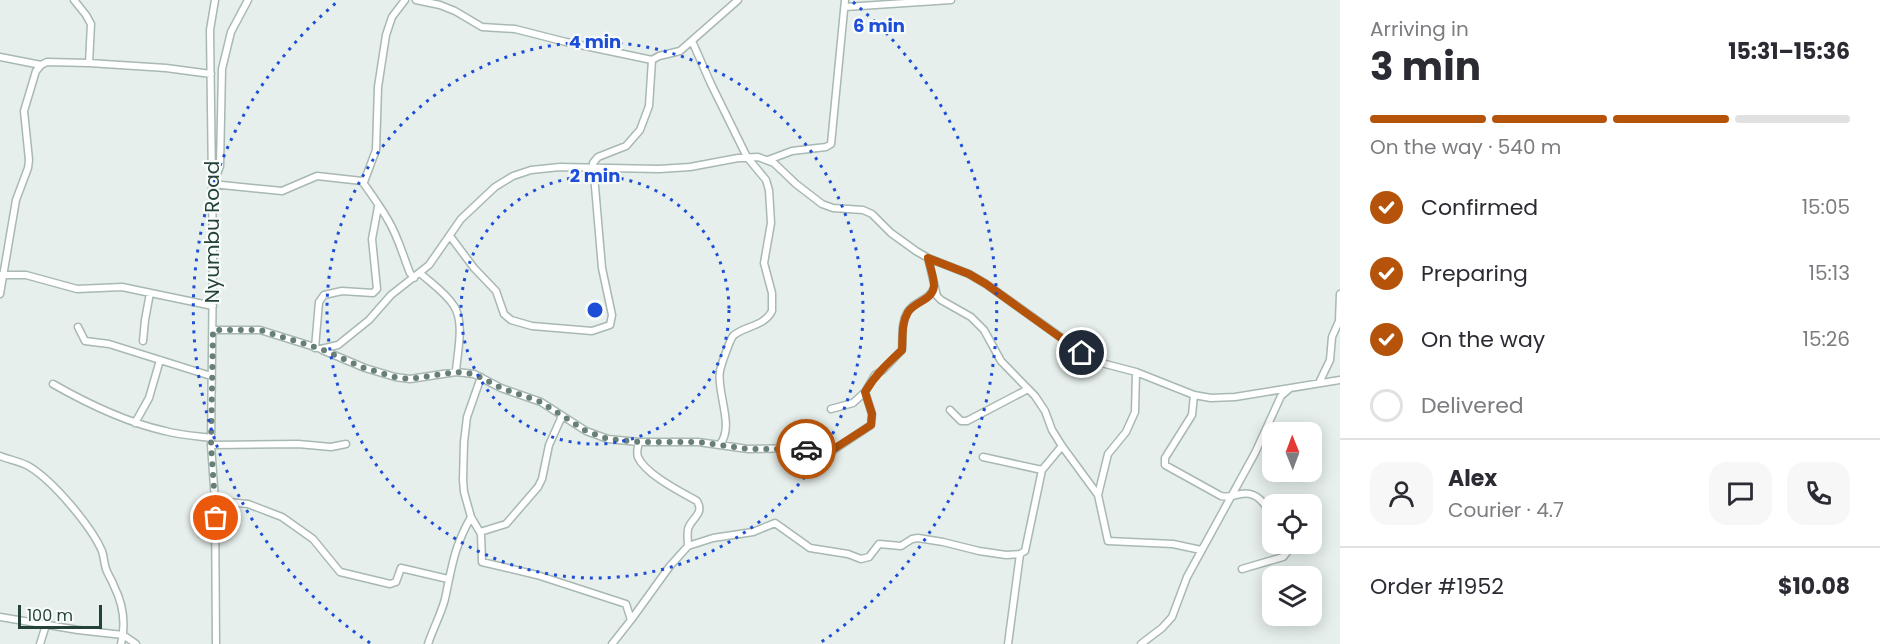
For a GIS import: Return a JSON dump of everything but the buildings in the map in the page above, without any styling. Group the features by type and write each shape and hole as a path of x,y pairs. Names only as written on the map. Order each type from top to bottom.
{"street":[{"path":"74,0 91,24 89,63"},
{"name":"Nyumbu Road","path":"215,0 210,30 213,306 211,442 215,501 216,644"},
{"path":"212,176 217,174 220,166 222,69 231,32 248,0"},
{"path":"405,0 392,17 386,35 378,87 376,150 364,182 388,220 410,273 417,275 441,292 458,313 456,372"},
{"path":"416,0 447,8 483,27 515,29 652,60 680,51 738,0"},
{"path":"768,160 778,154 826,147 831,144 845,4 951,0"},
{"path":"692,41 747,157 762,174 769,190 771,223 764,263 772,293 772,311 765,319 734,335 730,343 719,373 725,425 724,440 720,444"},
{"path":"0,57 41,65"},
{"path":"450,236 474,268 496,291 507,318 532,326 592,331 610,325 612,315 602,268 592,167 595,159 626,146 640,130 649,106 652,60"},
{"path":"0,294 16,200 28,168 24,111 36,71 41,65 47,62 89,63 166,68 211,74"},
{"path":"318,349 338,345 348,339 369,320 382,302 429,265 461,219 483,197 513,177 546,168 659,169 758,157 768,160 822,204 833,208 863,210 872,213 891,233 928,258 969,274 986,284 1094,361 1136,372 1194,395 1220,399 1340,380"},
{"path":"212,184 273,191 292,188 316,176 364,182"},
{"path":"318,349 319,302 324,296 342,291 373,293 377,289 372,239 378,207"},
{"path":"928,258 934,287 941,300 971,317 984,330 1001,361 1028,389 1044,411 1062,446 1098,495 1108,542 1173,544 1201,550"},
{"path":"2,275 26,275 77,289 122,287 213,306"},
{"path":"831,409 853,404 865,392 875,375 902,350 903,324 908,313 926,299 934,287"},
{"path":"143,342 150,293"},
{"path":"1319,383 1330,360 1332,337 1339,321 1340,294"},
{"path":"78,327 85,340 109,344 212,376"},
{"path":"213,330 260,330 395,377 410,379 456,372 482,376 501,388 541,402 586,431 608,439 639,442 685,441 737,448 800,448 821,453 829,452 871,425 872,414 865,392"},
{"path":"135,423 149,398 160,360"},
{"path":"1098,495 1108,454 1125,432 1135,411 1136,372"},
{"path":"482,376 469,410 464,442 464,492 471,517 480,532 481,559 484,563 537,575 640,608"},
{"path":"53,384 83,402 135,423 211,442 331,447 346,444"},
{"path":"1142,644 1172,617 1187,577 1255,453 1279,401 1289,388"},
{"path":"950,411 961,421 967,421 1028,389"},
{"path":"1194,395 1192,415 1165,458 1165,465 1221,496 1230,497 1248,493 1258,498 1262,503"},
{"path":"480,532 506,524 538,487 549,446 562,416"},
{"path":"639,442 637,451 640,460 657,477 697,501 700,506 699,512 688,529 688,546"},
{"path":"612,644 670,566 688,546 712,538 753,532 775,523 810,548 848,554 861,559 869,557 879,544 901,546 918,538 979,551 1006,555 1020,554 1024,551 1039,494 1042,470 1062,446"},
{"path":"0,456 29,466 40,475 67,503 94,537 103,554 106,570 123,610 121,644"},
{"path":"982,458 1042,470"},
{"path":"215,501 248,504 282,517 313,539 340,572 390,584 396,582 401,568 448,579"},
{"path":"428,644 445,600 448,579 459,540 471,517"},
{"path":"1008,644 1020,554"},
{"path":"1242,569 1283,557 1286,554"},
{"path":"626,604 631,620"},
{"path":"0,617 123,635 136,644"},
{"path":"40,644 46,625"}],"way so far":[{"path":"216,518 211,445 213,330 246,328 260,330 321,349 364,368 395,377 410,379 456,372 482,376 494,385 541,402 586,431 608,439 639,442 685,441 748,449 806,449"}],"route":[{"path":"806,449 821,453 829,452 871,425 872,414 865,392 875,375 902,350 903,324 908,313 931,294 934,287 928,258 969,274 986,284 1082,353"}]}
